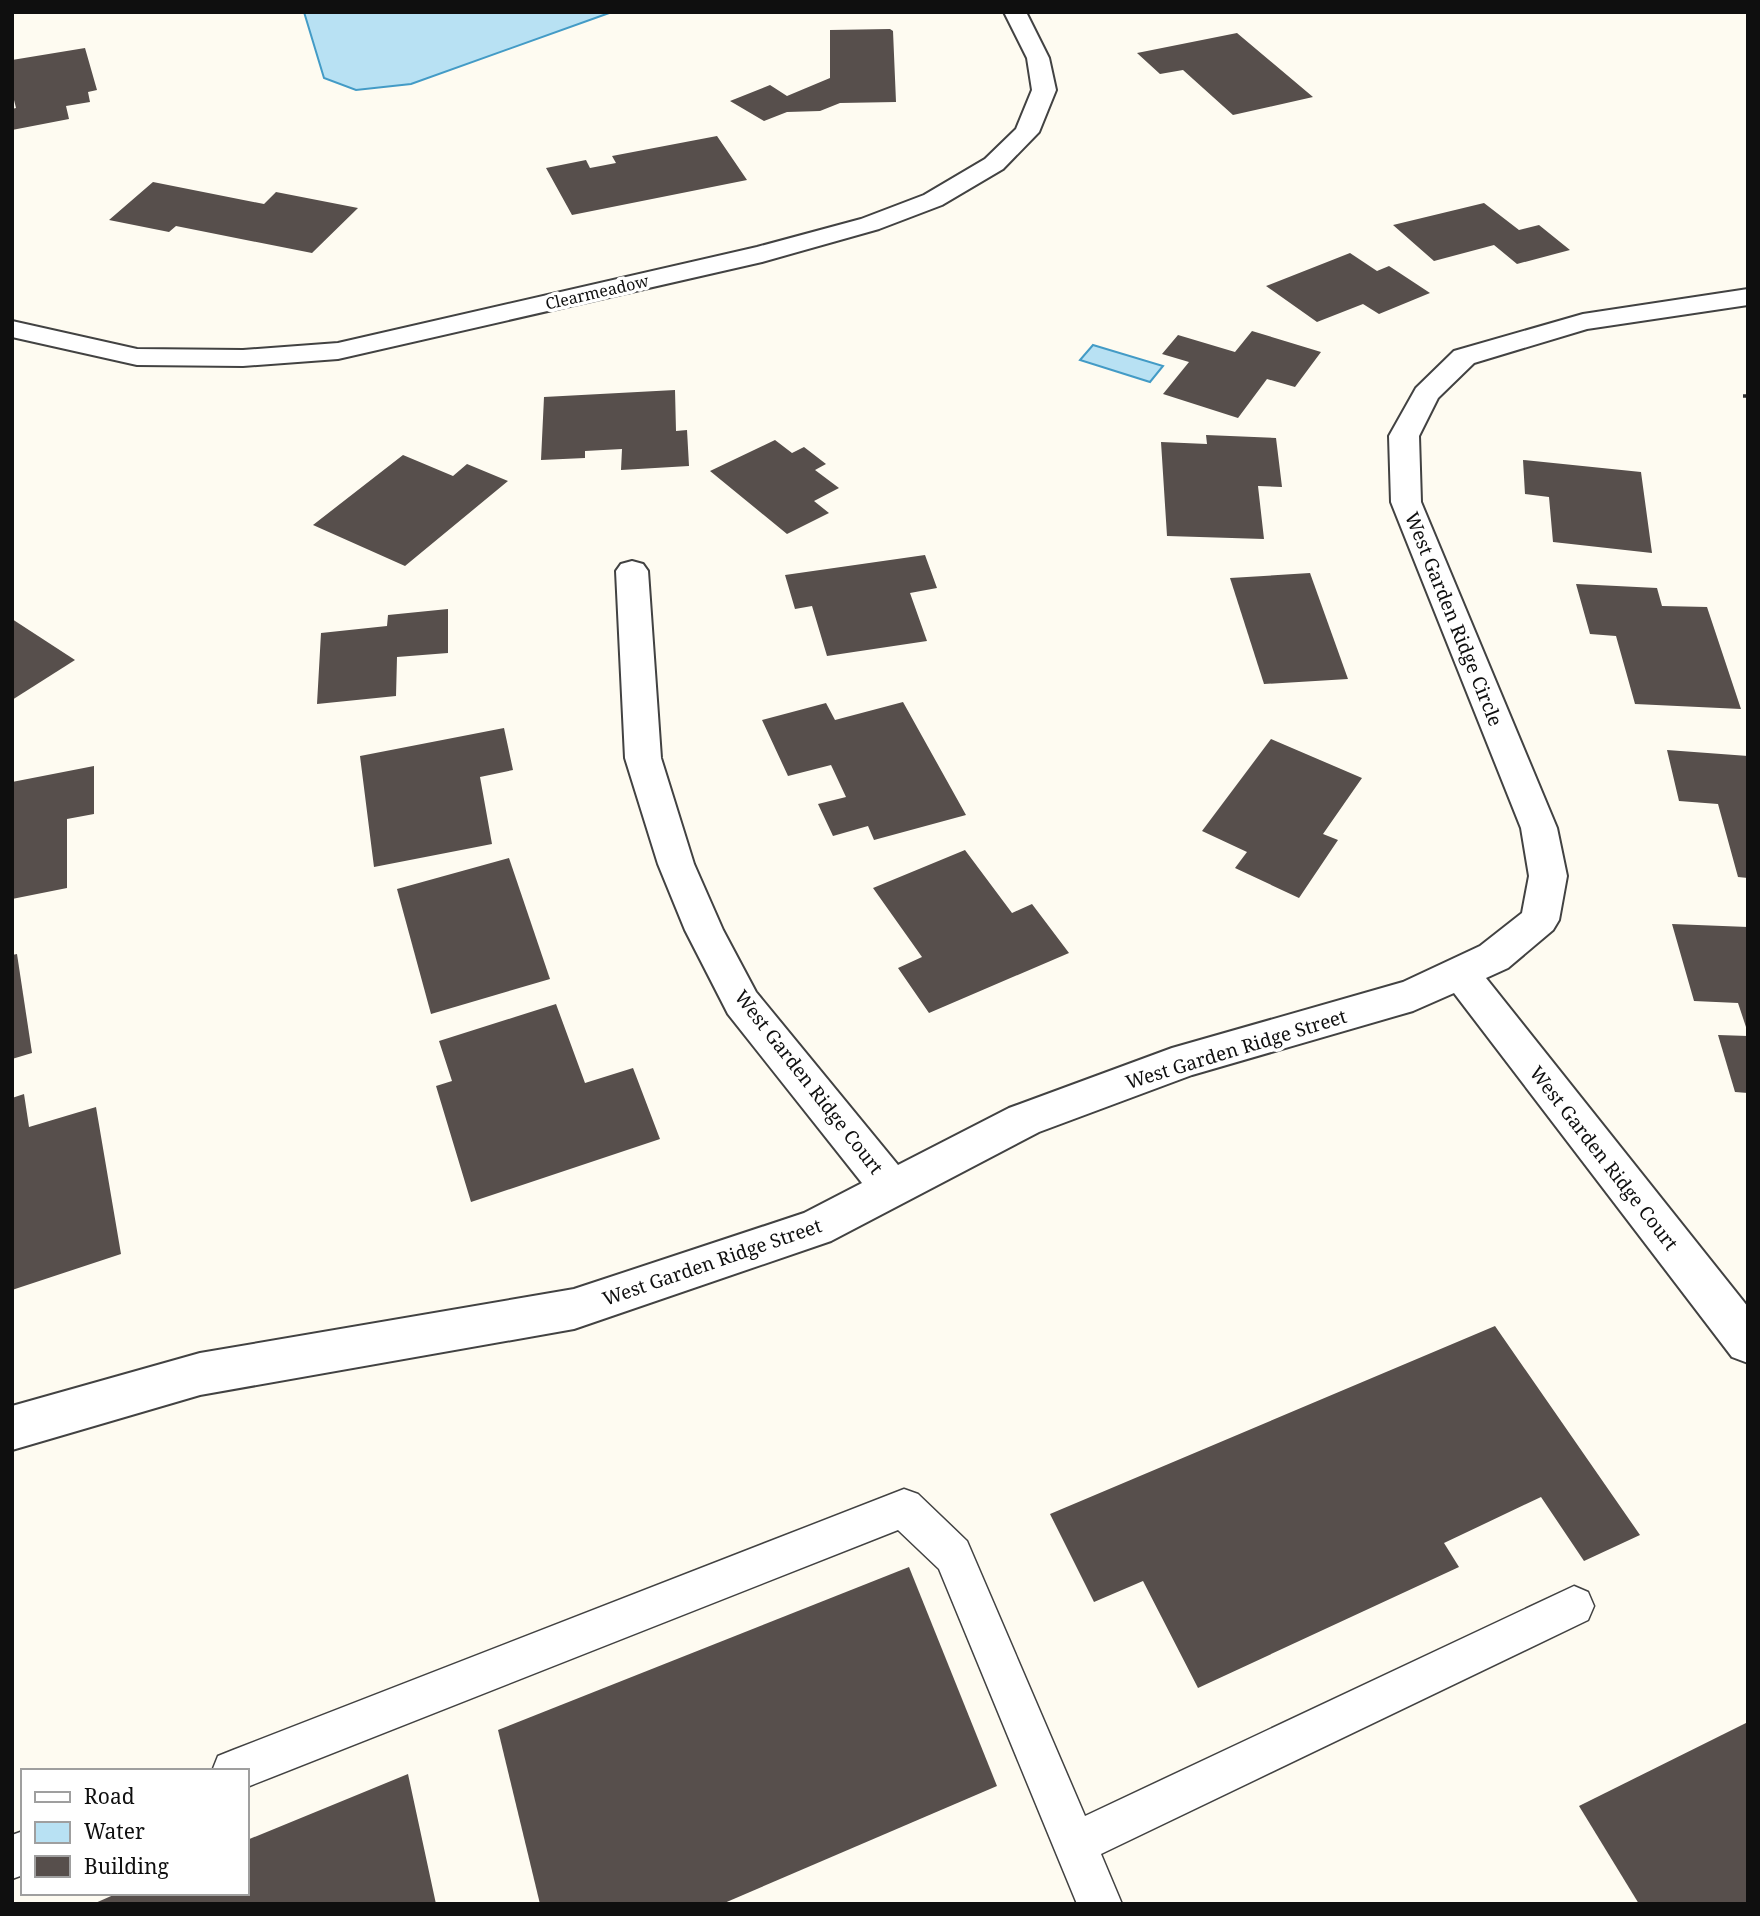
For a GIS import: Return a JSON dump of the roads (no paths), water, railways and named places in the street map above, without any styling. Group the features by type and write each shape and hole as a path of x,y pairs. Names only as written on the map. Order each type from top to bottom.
{"street":[{"name":"Clearmeadow","path":"12,329 137,357 243,358 338,351 762,254 870,224 933,200 994,164 1027,132 1044,90 1038,58 1014,12"},
{"name":"West Garden Ridge Circle","path":"1460,973 1494,957 1540,920 1548,876 1539,828 1406,502 1404,436 1426,394 1464,358 1583,322 1748,297"},
{"name":"West Garden Ridge Court","path":"632,571 643,758 685,886 742,1003 892,1189"},
{"name":"West Garden Ridge Street","path":"12,1428 200,1374 574,1309 816,1228 1037,1116 1186,1060 1413,995 1460,973"},
{"name":"West Garden Ridge Court","path":"1460,973 1748,1342"}],"lane":[{"path":"238,1769 904,1508 953,1555 1100,1904"},
{"path":"1075,1844 1574,1606"}],"water":[{"path":"304,12 612,12 411,84 356,90 324,78"},
{"path":"1093,345 1163,366 1150,382 1080,360"}]}
